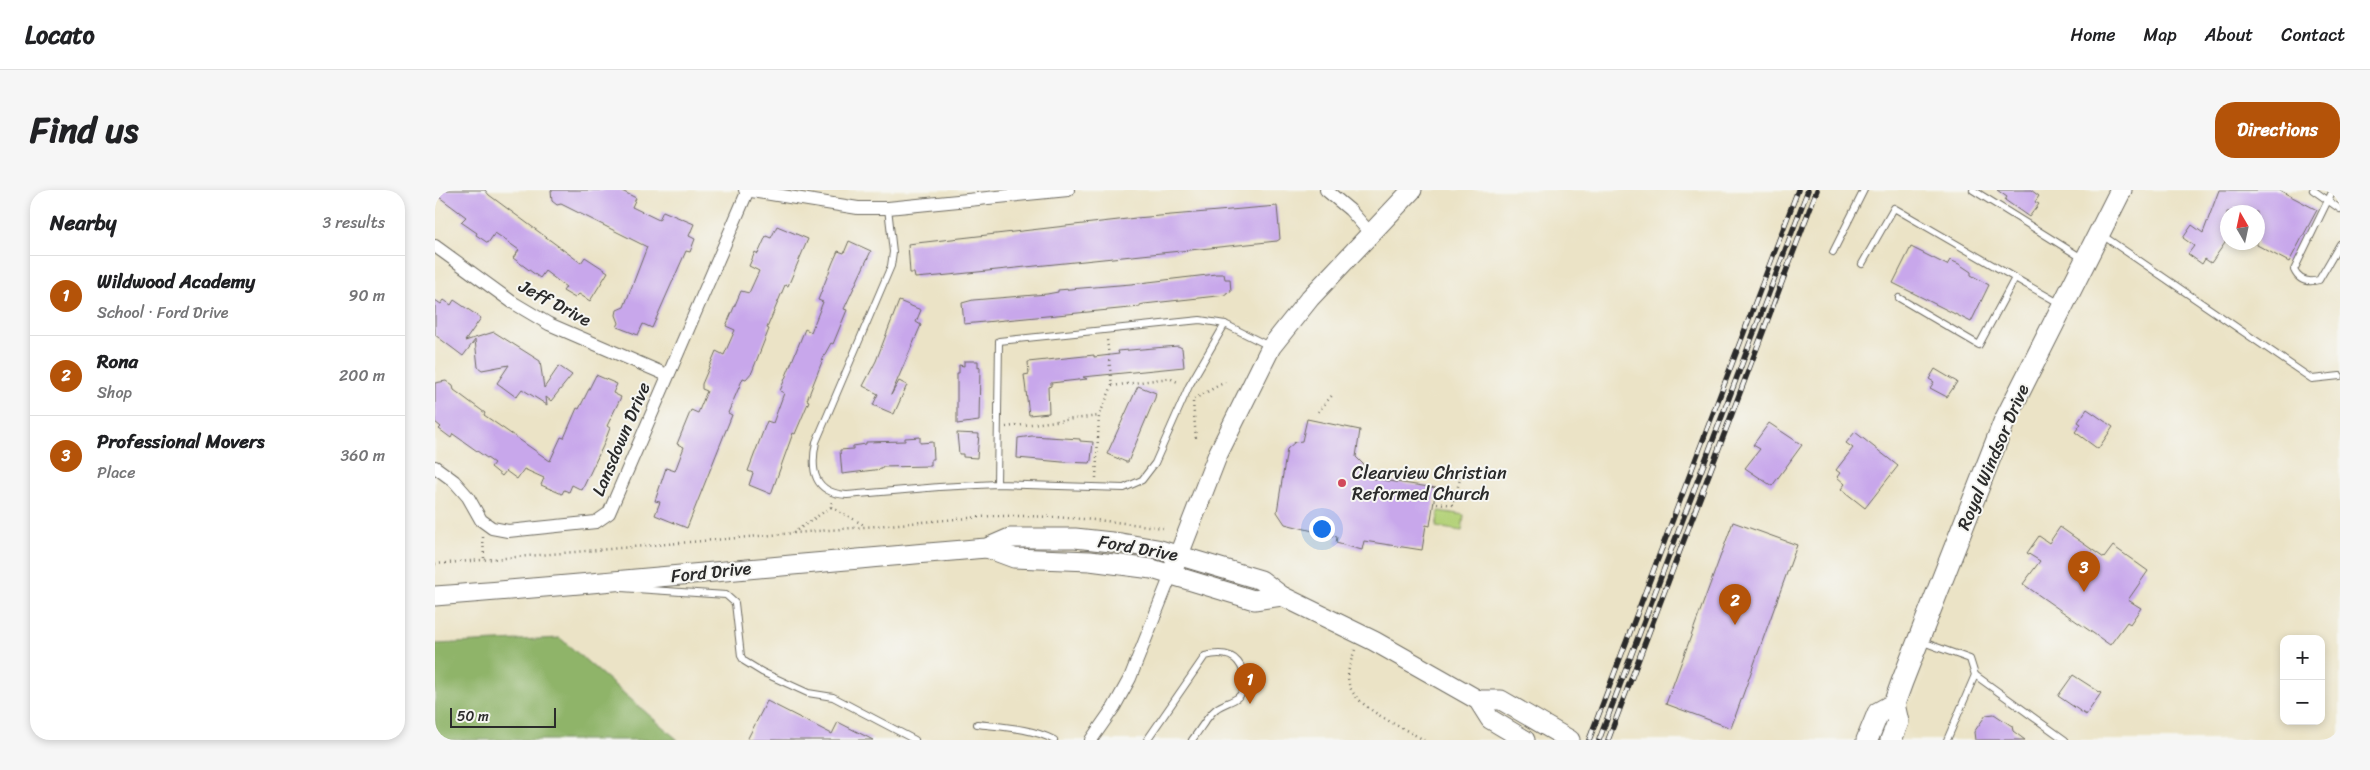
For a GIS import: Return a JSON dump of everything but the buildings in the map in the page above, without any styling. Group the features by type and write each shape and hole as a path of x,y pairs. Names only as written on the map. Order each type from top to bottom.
{"main road":[{"path":"1171,575 1218,454 1271,347 1310,298 1412,190"},
{"name":"Royal Windsor Drive","path":"1891,740 1898,722 1894,704 2004,422 2121,190"},
{"name":"Ford Drive","path":"435,596 592,584 802,563 987,548 1010,538 1075,538 1121,543 1179,555 1261,580 1282,596 1362,635 1478,700 1490,719 1525,740"},
{"name":"Ford Drive","path":"987,548 1015,558 1116,564 1152,569 1254,600 1282,596"},
{"name":"Ford Drive","path":"1478,700 1501,700 1570,740"},
{"name":"Royal Windsor Drive","path":"1867,740 1878,713 1894,704"}],"street":[{"path":"747,190 858,208 888,208 1000,194 1068,190"},
{"name":"Lansdown Drive","path":"481,520 492,528 507,530 597,522 609,514 747,190"},
{"path":"1326,190 1349,210 1370,233"},
{"name":"Jeff Drive","path":"435,246 512,302 549,324 667,375"},
{"path":"435,467 454,481 468,497 481,520"},
{"path":"1091,740 1114,707 1130,678 1171,575"}],"lane":[{"path":"1833,252 1864,190"},
{"path":"1973,190 2085,260"},
{"path":"2313,190 2340,209"},
{"path":"2333,190 2293,270 2297,276 2309,282 2319,280 2340,244"},
{"path":"888,208 893,252 891,266 816,442 813,461 815,477 824,488 833,494 847,495 997,484 1124,488 1142,480 1155,463 1189,386 1225,324"},
{"path":"1863,264 1894,208 2063,305"},
{"path":"2099,232 2312,379 2340,376"},
{"path":"1899,298 1979,345 2015,278"},
{"path":"997,484 999,341 1200,320 1225,324 1271,347"},
{"path":"592,584 640,591 726,595 735,604 741,656 744,661 769,676 808,693 833,697 915,740"},
{"path":"1919,641 1970,659 1975,675 2065,740"},
{"path":"1147,740 1205,656 1218,654 1233,657 1239,663 1243,672 1244,688 1239,696 1216,709 1192,740"},
{"path":"1947,740 1975,675"},
{"path":"977,724 1047,736 1054,740"}],"path":[{"path":"1095,488 1099,416 1112,386 1105,330"},
{"path":"1112,386 1169,378 1189,386 1193,399 1197,439"},
{"path":"1193,399 1225,382"},
{"path":"1318,412 1334,392"},
{"path":"997,428 1099,416"},
{"path":"1437,503 1453,505 1464,464"},
{"path":"793,533 831,507 833,494"},
{"path":"831,507 865,526"},
{"path":"435,564 992,516 1033,515 1091,518 1163,528"},
{"path":"481,520 484,559"},
{"path":"1362,635 1349,665 1348,675 1352,692 1373,711 1424,740"}],"green space":[{"path":"1439,511 1464,515 1462,531 1436,527"},
{"path":"560,638 678,740 435,740 435,644"}],"railway":[{"path":"1589,740 1798,190"},
{"path":"1599,740 1808,190"},
{"path":"1608,740 1817,190"}],"place":[{"name":"Clearview Christian Reformed Church","path":"1342,483"},
{"name":"Professional Movers","path":"2084,592"},
{"name":"Rona","path":"1735,625"},
{"name":"Wildwood Academy","path":"1250,704"}]}
